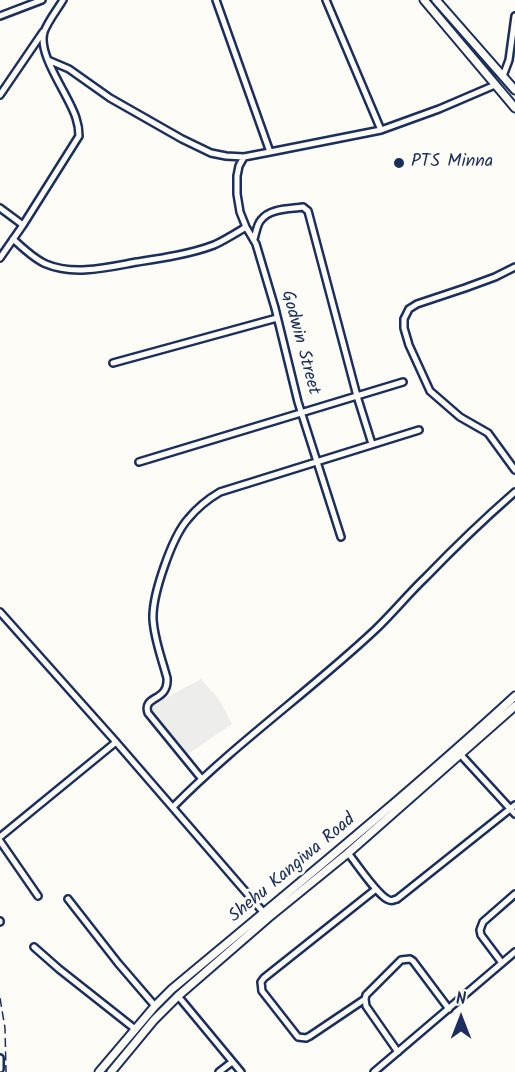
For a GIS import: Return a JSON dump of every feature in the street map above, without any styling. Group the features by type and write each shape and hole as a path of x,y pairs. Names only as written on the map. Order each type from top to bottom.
{"main road":[{"path":"424,0 515,108"},
{"path":"436,0 515,90"},
{"name":"Shehu Kangiwa Road","path":"99,1072 172,989 352,840 515,696"},
{"name":"Shehu Kangiwa Road","path":"111,1072 154,1020 178,996 348,853 515,706"}],"street":[{"path":"0,16 42,0"},
{"path":"0,95 63,0"},
{"path":"216,0 270,152"},
{"path":"326,0 381,130"},
{"path":"503,76 514,49 515,16"},
{"path":"0,258 79,136 76,116 44,48 44,31"},
{"path":"48,60 69,69 110,98 182,139 211,153 226,156 244,157 381,130 495,85"},
{"name":"Godwin Street","path":"244,157 237,176 240,212 254,239 302,413 341,537"},
{"path":"254,239 261,220 269,214 303,207 308,211 372,444"},
{"path":"0,208 23,225"},
{"path":"13,239 46,264 79,270 167,258 212,245 246,227"},
{"path":"515,267 495,277 417,304 409,309 404,319 404,328 409,345 430,390 460,417 488,434 515,470"},
{"path":"114,363 277,318"},
{"path":"139,462 402,382"},
{"path":"201,778 146,708 166,690 167,685 153,618 154,605 166,562 186,521 209,499 220,492 419,430"},
{"path":"172,807 201,778 318,681 377,628 425,577 515,492"},
{"path":"0,612 264,913"},
{"path":"0,837 116,742"},
{"path":"348,853 376,889 389,900 397,899 513,810 460,754"},
{"path":"0,842 38,896"},
{"path":"365,999 310,1036 302,1038 262,991 261,982 376,889"},
{"path":"502,963 481,935 480,930 483,922 515,894"},
{"path":"68,899 155,1006"},
{"path":"34,947 135,1029"},
{"path":"374,1072 515,952"},
{"path":"398,1052 366,1006 365,999 366,995 401,960 413,961 449,1009"},
{"path":"178,996 241,1072"},
{"path":"0,1058 0,1068"},
{"path":"219,1072 232,1062"}],"shaded area":[{"path":"201,679 219,699 232,724 188,754 149,707"}],"railway":[{"path":"0,998 5,1028 6,1072"}],"place":[{"name":"PTS Minna","path":"399,163"}]}
